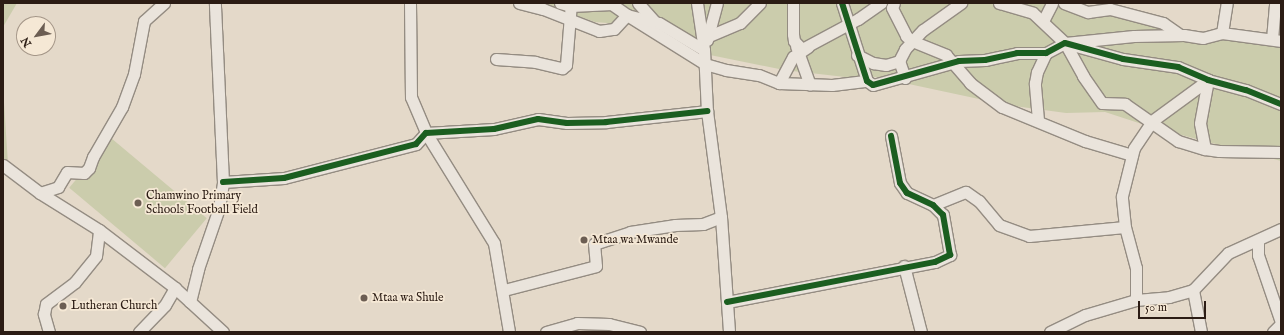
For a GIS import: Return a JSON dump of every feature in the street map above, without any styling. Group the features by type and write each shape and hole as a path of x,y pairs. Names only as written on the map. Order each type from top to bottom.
{"street":[{"path":"40,193 58,187 67,172 84,173 89,168 92,157 122,107 134,74 144,21 164,3"},
{"path":"190,302 198,269 219,208 223,182 216,3"},
{"path":"410,3 411,97 426,133 494,243 504,290 509,332"},
{"path":"519,3 543,9 569,21 599,31 614,29 628,15"},
{"path":"638,3 654,21"},
{"path":"697,3 704,50 707,112 721,217 729,332"},
{"path":"704,50 717,3"},
{"path":"709,36 740,23 760,3"},
{"path":"792,3 794,41 798,47 803,50 810,85"},
{"path":"842,3 847,24 867,81"},
{"path":"779,83 803,50 858,19 881,3"},
{"path":"857,55 873,63 886,65 899,61 912,42 923,30 961,3"},
{"path":"999,3 1033,13 1043,21 1064,43 1083,76 1102,103 1125,104 1152,121 1178,141 1205,149 1219,151 1281,152"},
{"path":"1043,21 1052,3"},
{"path":"1064,3 1088,12 1110,9 1163,23 1180,35"},
{"path":"1222,33 1227,3"},
{"path":"496,59 534,62 562,68 566,65 569,21 567,4 611,4 705,64 726,70 758,75 779,83 810,85 867,81 879,85 953,63 1017,53 1046,53 1064,43 1180,35 1203,38 1222,33 1276,40 1275,3"},
{"path":"891,5 898,25 912,42 946,55 983,94 1002,107 1038,120 1085,141 1132,155"},
{"path":"628,15 654,21 704,50"},
{"path":"1102,40 1099,45 1104,54"},
{"path":"1064,43 1149,64 1178,67 1208,80 1246,90 1281,104"},
{"path":"1038,120 1036,77 1046,53"},
{"path":"899,61 905,78"},
{"path":"1136,300 1136,268 1125,227 1122,196 1132,155 1152,121 1208,80"},
{"path":"1205,149 1200,123 1208,80"},
{"path":"223,182 284,178 416,144 426,133 494,129 538,119 567,123 613,122 707,112"},
{"path":"727,302 904,266 935,262 950,255 943,215 934,205 907,193 900,183 891,136"},
{"path":"3,165 40,193 99,230 175,288 223,332"},
{"path":"934,205 966,192 979,201 1000,225 1029,236 1125,227"},
{"path":"504,290 596,266 594,244 630,232 675,225 703,224 721,217"},
{"path":"1050,332 1085,315 1136,300 1169,297 1193,290 1228,253 1258,241 1281,229"},
{"path":"50,332 44,314 46,304 76,282 96,256 99,230"},
{"path":"1258,241 1258,255 1281,323 1273,332"},
{"path":"904,266 921,332"},
{"path":"139,332 165,305 175,288"},
{"path":"1193,290 1201,332"},
{"path":"546,332 577,323 608,324 640,332"}],"green space":[{"path":"3,3 17,3 3,27"},
{"path":"541,3 1059,3 1211,35 1281,44 1281,161 1151,127 1105,112 1066,113 1007,105 876,77 845,77 784,70 710,55 656,27 595,22"},
{"path":"3,50 4,102 8,164 3,159"},
{"name":"Chamwino Primary Schools Football Field","path":"111,138 207,218 165,268 69,188"}],"cycle path":[{"path":"842,3 867,81 873,85 959,61 985,60 1017,53 1046,53 1065,43 1123,59 1178,67 1208,80 1246,90 1281,104"},
{"path":"223,182 284,178 416,144 426,133 494,129 538,119 567,123 606,122 707,111"},
{"path":"727,302 935,262 950,255 943,215 933,205 907,193 900,183 891,136"}],"place":[{"name":"Chamwino Primary Schools Football Field","path":"138,203"},
{"name":"Mtaa wa Mwande","path":"584,240"},
{"name":"Mtaa wa Shule","path":"364,298"},
{"name":"Lutheran Church","path":"63,306"}]}
